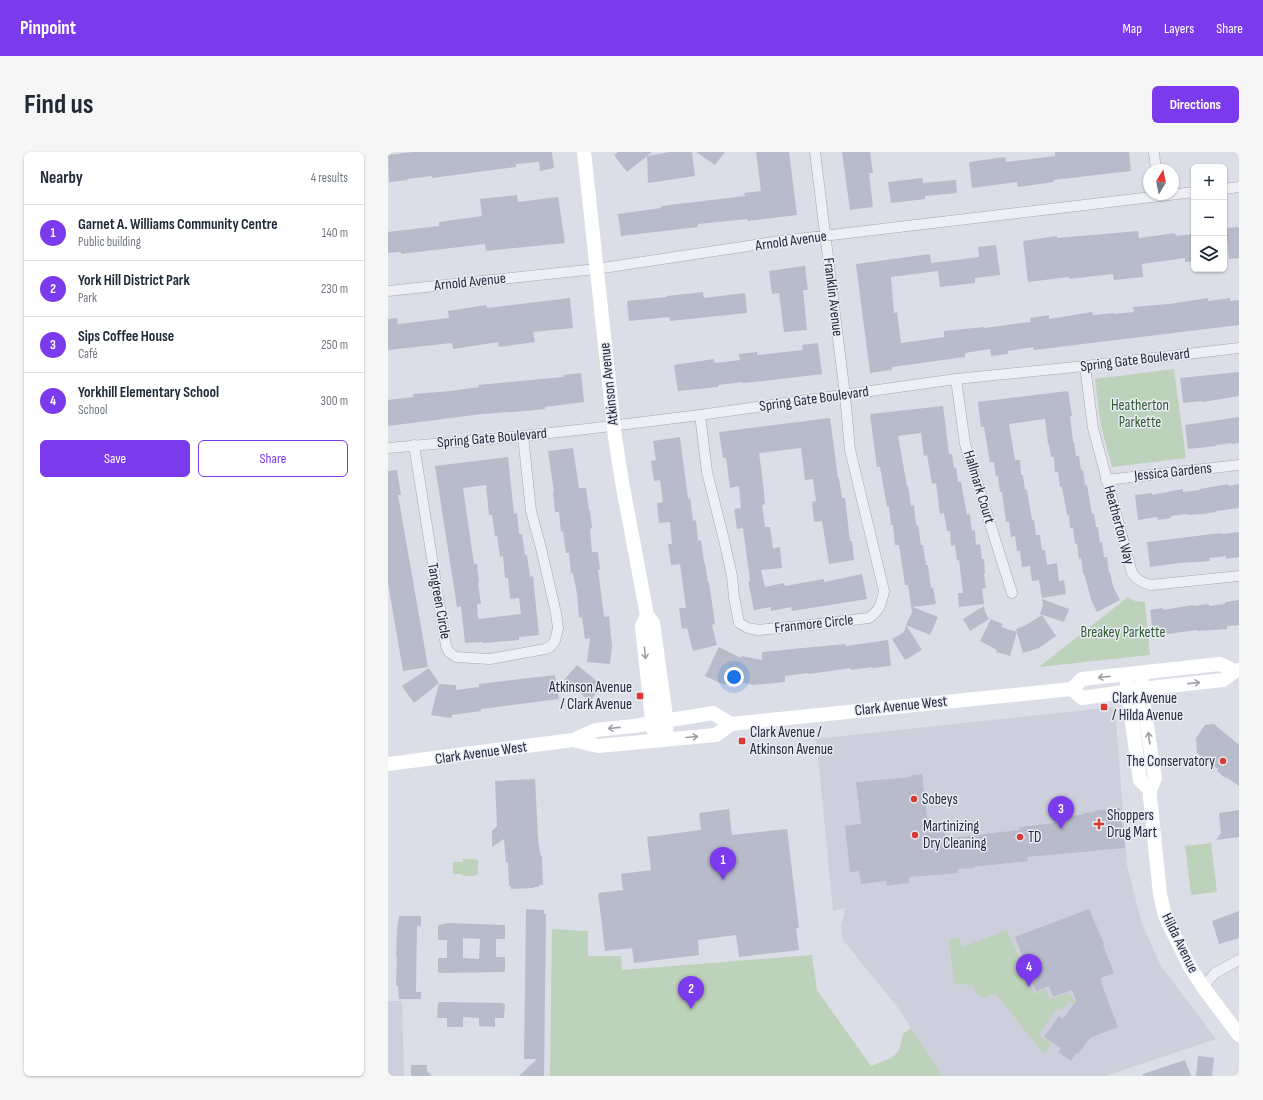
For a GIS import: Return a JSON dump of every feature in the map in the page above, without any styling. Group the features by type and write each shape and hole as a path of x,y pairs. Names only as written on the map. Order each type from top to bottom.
{"street":[{"name":"Atkinson Avenue","path":"584,152 613,426 647,615 642,626 659,721 660,740"},
{"name":"Franklin Avenue","path":"815,152 845,395"},
{"path":"1154,152 1155,164"},
{"path":"1227,188 1239,187"},
{"name":"Arnold Avenue","path":"1179,193 1191,192"},
{"name":"Arnold Avenue","path":"388,291 596,269 825,236 1143,197"},
{"name":"Spring Gate Boulevard","path":"388,448 613,426 956,379 1239,348"},
{"name":"Heatherton Way","path":"1085,366 1093,428 1132,573 1136,579 1144,584 1151,585 1239,576"},
{"name":"Hallmark Court","path":"956,379 965,444 1012,593"},
{"name":"Franmore Circle","path":"700,415 703,452 732,576 739,623 748,628 758,630 868,618 881,606 884,591 852,462 845,395"},
{"name":"Tangreen Circle","path":"414,445 446,646 449,652 456,657 490,659 536,652 550,647 555,641 558,628 549,578 531,511 523,436"},
{"name":"Jessica Gardens","path":"1106,480 1239,465"},
{"name":"Clark Avenue West","path":"573,740 598,746 716,735 731,724 1072,689 1082,679 1220,664 1237,671"},
{"name":"Clark Avenue West","path":"1072,689 1082,698 1223,680 1237,671"},
{"name":"Hilda Avenue","path":"1141,673 1155,778 1150,790 1160,894 1165,916 1190,967 1203,987 1239,1034"},
{"name":"Hilda Avenue","path":"1127,674 1140,780 1150,790"},
{"name":"Clark Avenue West","path":"388,764 573,740 596,730 634,726 713,712 731,724"},
{"path":"1203,987 1216,973 1239,960"}],"shaded area":[{"path":"1115,707 1127,865 1142,924 1161,966 1216,1039 1105,1076 943,1076 898,1008 843,940 841,926 845,908 833,911 817,745 815,739"},
{"path":"388,1001 402,1001 404,1076 388,1076"}],"green space":[{"name":"Heatherton Parkette","path":"1174,369 1186,458 1112,467 1101,426 1095,379"},
{"name":"Breakey Parkette","path":"1128,597 1135,601 1145,602 1150,655 1039,667"},
{"path":"1211,843 1217,892 1191,895 1185,846"},
{"path":"463,859 478,860 478,874 476,874 476,876 453,874 453,862 463,862"},
{"path":"552,929 588,931 588,956 621,956 622,970 812,955 817,990 871,1066 891,1058 899,1051 903,1034 911,1028 943,1076 550,1076"},
{"path":"1007,930 1034,994 1046,988 1050,999 1069,993 1075,1001 1073,1004 1069,1001 1062,1011 1057,1008 1038,1035 1052,1044 1043,1053 996,994 983,998 977,993 972,985 954,984 949,939 959,938 962,947"}],"building":[{"path":"413,152 552,152 554,168 540,171 539,162 516,164 516,167 389,182 388,155"},
{"path":"618,152 652,152 627,172 614,155"},
{"path":"670,152 692,152 695,176 648,183 647,156"},
{"path":"696,152 725,152 715,165"},
{"path":"756,152 789,152 797,215 748,221 747,219 698,224 698,227 621,236 618,214 661,208 661,206 745,196 744,193 761,191"},
{"path":"842,152 870,152 873,173 869,173 873,207 850,210"},
{"path":"1055,152 1129,152 1131,171 1053,180 1054,182 1018,187 1017,182 972,188 969,162 1005,157 1006,162 1055,156"},
{"path":"922,178 923,183 956,180 957,193 925,196 925,199 891,203 888,182"},
{"path":"517,195 518,202 558,197 565,243 486,251 485,244 401,254 401,252 388,253 388,232 439,226 439,222 482,216 480,199"},
{"path":"1239,227 1239,258 1229,259 1227,228"},
{"path":"1138,231 1139,238 1175,233 1176,236 1191,234 1191,261 1185,262 1185,258 1142,264 1143,277 1114,280 1113,274 1028,282 1023,241 1057,236 1057,238"},
{"path":"996,245 1000,275 975,278 975,283 940,287 938,271 891,277 894,313 897,312 901,343 944,337 944,331 1030,322 1030,318 1049,315 1049,319 1092,312 1093,315 1134,312 1133,307 1169,304 1208,298 1208,301 1230,298 1230,301 1239,300 1239,325 1034,350 1033,347 1008,351 1008,354 991,356 990,349 965,353 965,357 892,367 892,370 870,373 856,264 930,254 931,263 979,257 978,247"},
{"path":"805,266 808,290 803,290 807,330 784,332 779,293 772,294 769,271"},
{"path":"703,292 704,298 745,293 747,313 670,321 669,317 629,321 627,301"},
{"path":"570,298 573,328 533,332 535,342 499,347 498,342 453,349 452,343 388,350 388,319 397,318 398,324 449,318 448,311 486,305 487,308"},
{"path":"818,343 822,374 742,382 718,385 718,387 678,391 674,365 714,359 715,363 740,360 739,354 757,352 757,355 803,350 802,345"},
{"path":"1239,372 1239,396 1203,402 1183,403 1180,378"},
{"path":"581,373 584,402 545,407 545,409 482,414 388,426 388,400 414,397 413,394 451,391 479,387 478,385 564,377 563,375"},
{"path":"1068,391 1072,416 1070,416 1073,442 1076,456 1079,456 1085,485 1087,485 1092,514 1094,514 1096,527 1098,527 1100,543 1102,542 1104,557 1107,557 1109,573 1110,572 1113,586 1120,600 1097,612 1092,602 1083,574 1077,543 1075,544 1073,528 1070,528 1069,515 1067,515 1062,487 1060,487 1058,472 1055,472 1054,457 1051,457 1048,444 1045,419 1009,424 1015,460 1020,460 1021,475 1023,475 1025,490 1027,490 1036,535 1040,535 1042,550 1045,550 1047,565 1057,563 1059,581 1064,580 1066,594 1042,598 1039,580 1032,581 1030,566 1022,567 1020,551 1017,551 1015,536 1011,537 1009,522 1006,522 998,476 996,477 994,462 990,462 984,427 981,427 978,402"},
{"path":"943,406 949,454 952,454 958,482 961,482 967,515 970,514 972,531 975,530 976,545 980,544 982,559 984,559 986,588 982,589 984,604 959,607 958,593 963,593 959,560 957,561 955,545 951,546 950,531 947,531 944,513 940,514 936,483 932,484 927,455 924,456 921,433 898,436 911,506 914,505 916,525 918,525 921,545 923,545 926,565 928,565 931,588 933,587 936,604 913,607 938,617 930,635 906,625 912,612 908,585 905,585 899,545 895,545 893,525 891,525 889,506 887,507 880,467 877,467 870,414"},
{"path":"1239,417 1239,443 1188,449 1185,425"},
{"path":"830,418 838,478 842,498 845,498 850,541 852,541 854,560 829,564 822,521 814,522 812,502 816,501 813,479 805,480 801,448 759,453 765,504 762,505 765,527 770,527 773,548 780,547 782,568 761,570 765,587 784,583 785,586 824,579 824,582 862,574 867,599 792,611 791,607 771,611 771,607 754,610 748,581 750,581 743,528 737,529 734,509 741,508 739,486 730,488 726,458 723,458 719,432"},
{"path":"680,437 688,499 690,498 693,521 696,520 698,541 701,540 708,583 709,582 715,624 712,625 717,645 693,651 687,628 682,629 679,608 686,608 680,564 671,565 668,544 672,544 670,522 659,523 657,503 663,502 660,480 654,481 651,461 656,460 653,441"},
{"path":"573,448 579,488 586,488 592,528 590,529 592,552 598,552 600,570 598,570 604,617 609,616 612,646 610,664 587,662 590,638 585,639 582,617 579,618 577,594 573,573 571,574 569,553 566,553 563,531 561,532 559,512 555,512 554,492 548,451"},
{"path":"508,457 514,514 517,513 519,534 522,534 530,577 533,576 539,635 519,637 519,640 465,643 461,606 457,607 435,466","holes":["486,485 489,515 492,515 500,557 503,556 505,578 508,578 510,599 519,598 521,614 478,619 477,604 481,604 477,564 474,564 463,488"]},
{"path":"397,470 401,495 398,495 428,667 403,671 388,583 388,471"},
{"path":"1228,484 1229,486 1239,484 1239,508 1203,514 1171,516 1171,518 1158,520 1157,517 1138,520 1135,495 1152,493 1152,495 1183,489 1183,492 1200,490"},
{"path":"1239,532 1239,557 1226,559 1226,556 1210,558 1210,561 1150,567 1147,542"},
{"path":"1042,599 1069,609 1064,622 1040,614 1043,605"},
{"path":"1239,600 1239,625 1227,626 1227,629 1197,630 1153,635 1150,610 1163,608 1163,610 1193,605 1209,604 1209,606"},
{"path":"984,606 985,612 989,619 970,631 963,619"},
{"path":"1042,615 1056,636 1039,648 1023,653 1016,629 1026,625"},
{"path":"991,619 1003,624 1001,627 1017,632 1010,656 996,652 997,650 980,641"},
{"path":"906,625 922,650 905,660 892,639 904,632"},
{"path":"888,640 891,666 851,670 851,668 785,676 785,682 753,685 728,679 725,685 705,676 719,647 741,658 741,656 762,660 762,652 845,644 846,646"},
{"path":"577,665 602,685 590,701 564,680"},
{"path":"429,668 439,683 414,703 402,686"},
{"path":"555,675 559,699 481,709 481,711 452,715 451,718 431,715 439,684 456,685 456,690 479,687 479,684"},
{"name":"The Conservatory","path":"1214,724 1239,745 1239,786 1226,777 1225,778 1217,771 1218,769 1197,753 1196,738 1205,725"},
{"path":"922,774 927,817 941,828 940,830 950,838 1020,830 1019,827 1054,823 1053,819 1094,811 1120,808 1125,848 1027,857 1028,861 958,869 958,873 909,877 909,883 887,886 886,881 861,884 859,871 850,872 845,826 861,824 856,782 911,777 911,775"},
{"path":"535,779 538,837 540,854 542,857 543,885 539,885 539,887 534,888 511,889 511,886 509,886 508,862 506,863 504,839 492,847 492,831 497,826 495,781"},
{"path":"729,809 732,835 787,829 799,928 796,928 799,950 739,957 736,935 698,940 699,955 634,963 632,948 605,951 598,893 623,890 621,874 651,870 647,837 701,830 699,813"},
{"path":"1239,810 1239,837 1216,840 1221,833 1219,813"},
{"path":"526,909 544,910 544,914 546,914 544,1076 519,1076 537,1059 524,1059"},
{"path":"1089,909 1104,944 1103,945 1114,973 1101,978 1101,982 1118,1027 1090,1038 1078,1054 1076,1053 1071,1061 1058,1052 1061,1048 1044,1037 1059,1016 1063,1019 1076,1001 1072,990 1053,997 1049,986 1036,991 1015,937"},
{"path":"1239,911 1239,938 1219,944 1212,921"},
{"path":"399,916 421,916 421,926 417,926 416,992 421,992 421,999 399,999 398,986 396,986 397,956 396,957"},
{"path":"448,923 505,925 505,939 496,939 496,957 505,957 505,972 438,972 438,958 447,958 447,940 438,940 438,925","holes":["463,938 480,939 479,959 463,958"]},
{"path":"438,1003 503,1003 505,1004 504,1018 495,1018 495,1027 479,1026 479,1018 463,1017 463,1027 447,1027 447,1018 437,1018"},
{"path":"1198,1056 1214,1058 1212,1076 1196,1076"},
{"path":"1185,1060 1191,1076 1143,1076 1143,1074"},
{"path":"411,1065 427,1065 427,1071 432,1076 411,1076"}],"place":[{"name":"Atkinson Avenue / Clark Avenue","path":"640,696"},
{"name":"Clark Avenue / Hilda Avenue","path":"1104,707"},
{"name":"Clark Avenue / Atkinson Avenue","path":"742,741"},
{"name":"The Conservatory","path":"1223,761"},
{"name":"Sobeys","path":"914,799"},
{"name":"Shoppers Drug Mart","path":"1099,824"},
{"name":"Sips Coffee House","path":"1061,829"},
{"name":"Martinizing Dry Cleaning","path":"915,835"},
{"name":"TD","path":"1020,837"},
{"name":"Garnet A. Williams Community Centre","path":"723,880"},
{"name":"Yorkhill Elementary School","path":"1029,987"},
{"name":"York Hill District Park","path":"691,1009"}]}
